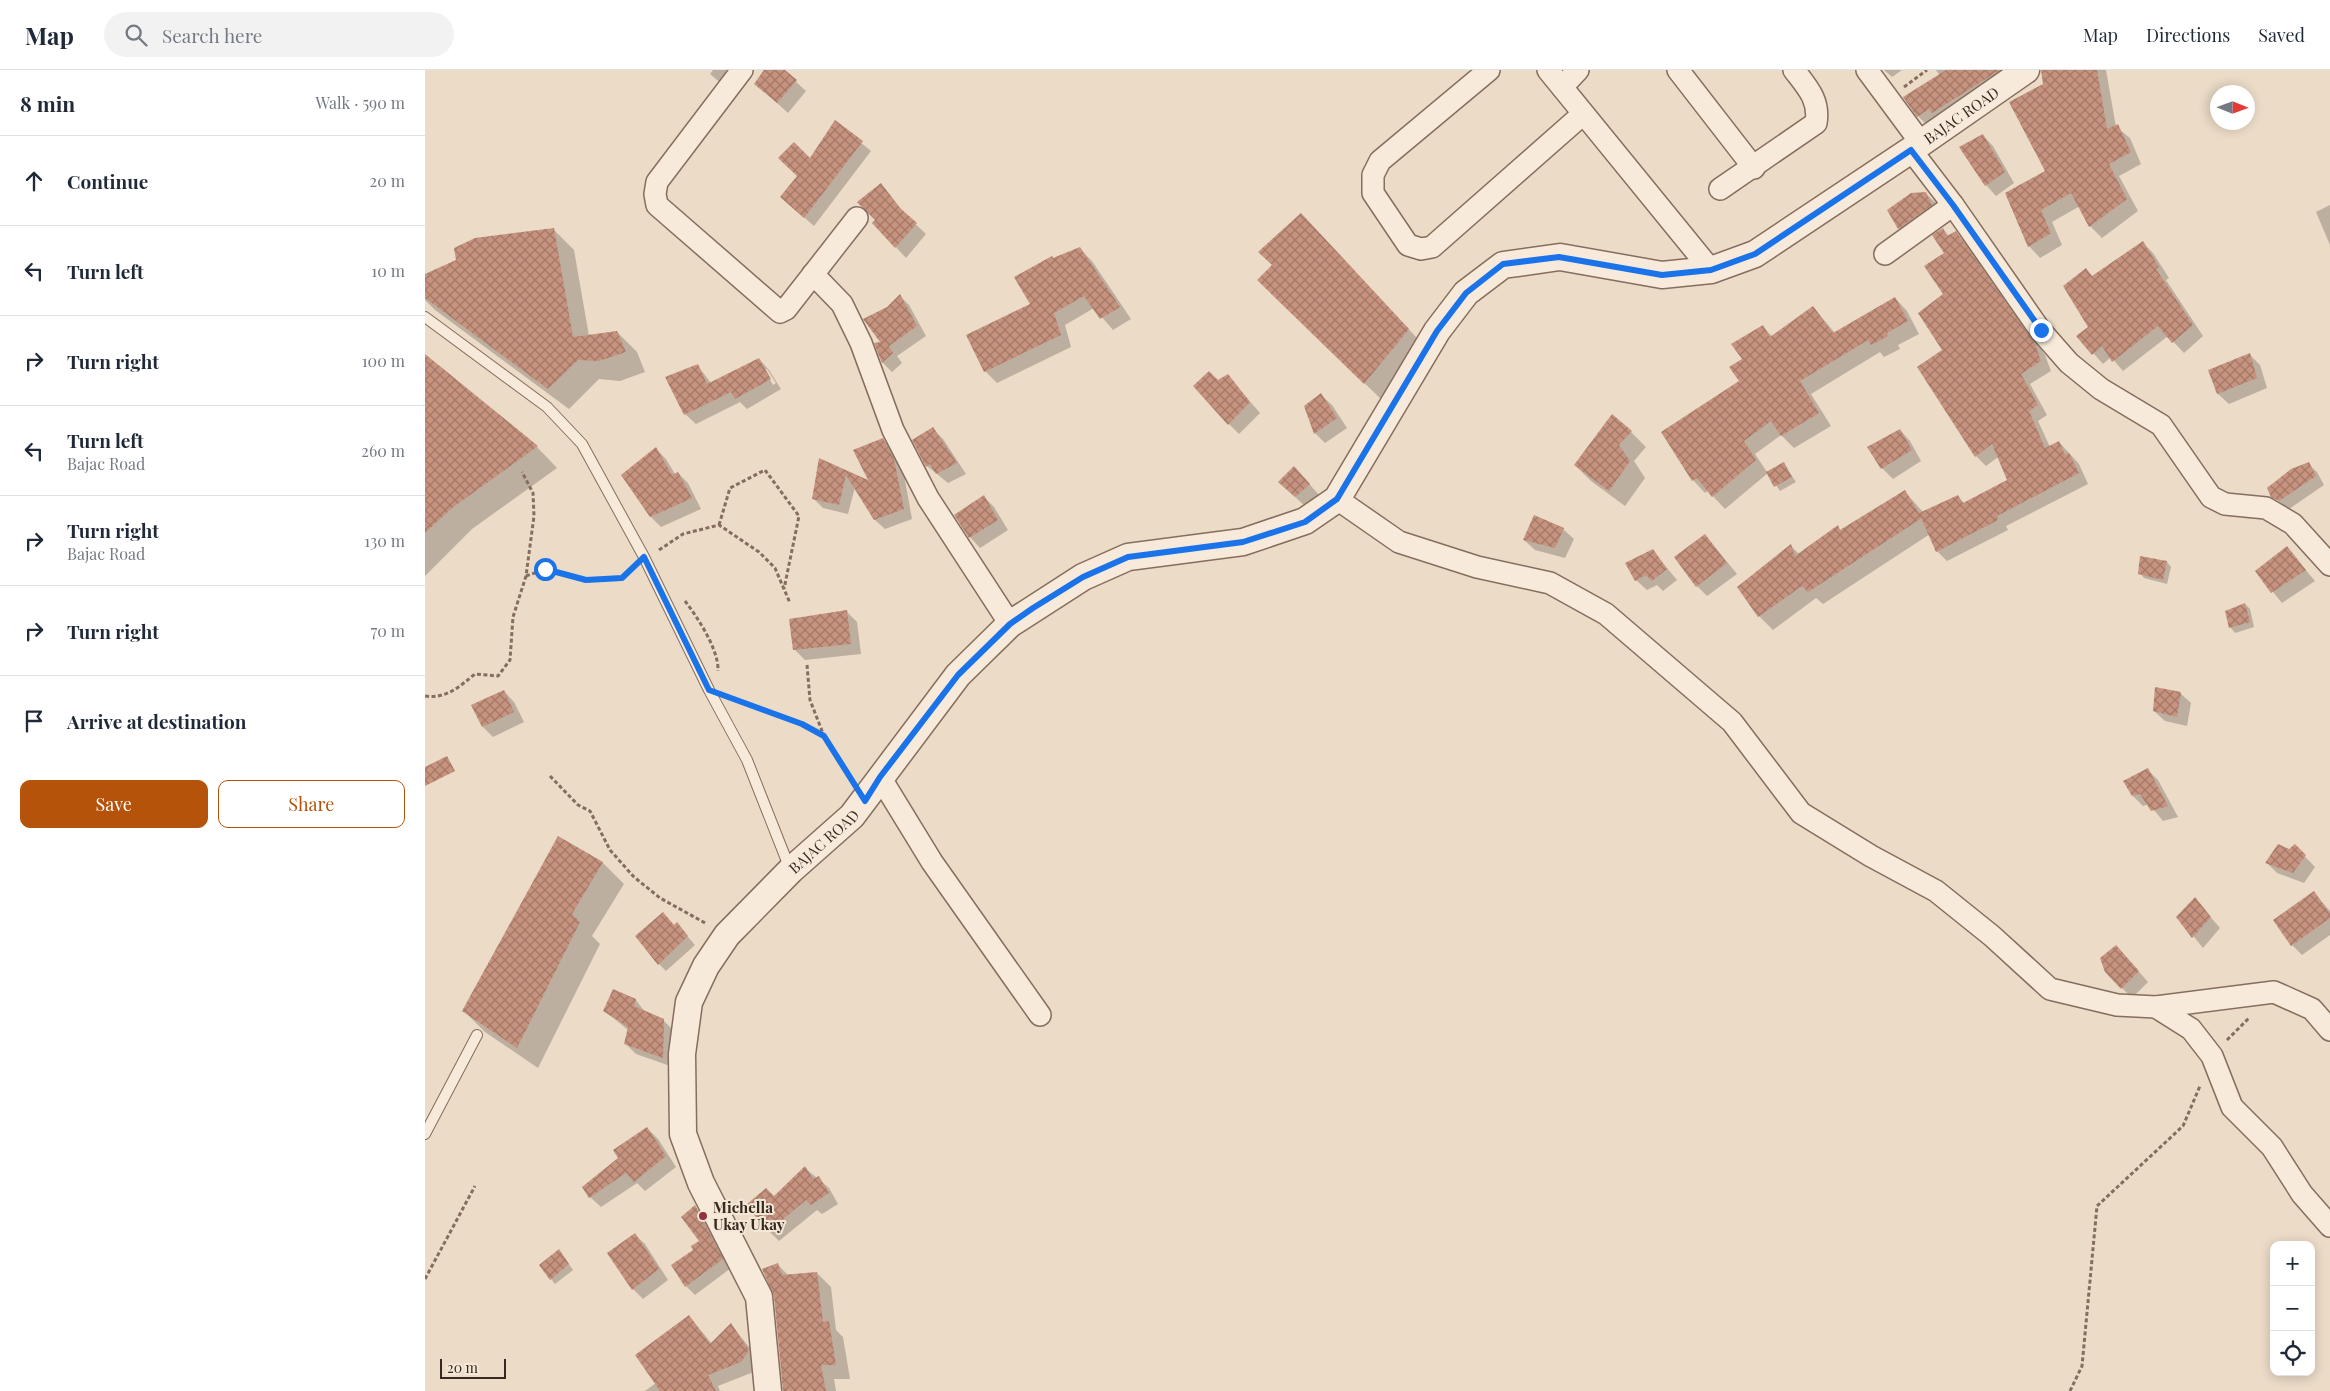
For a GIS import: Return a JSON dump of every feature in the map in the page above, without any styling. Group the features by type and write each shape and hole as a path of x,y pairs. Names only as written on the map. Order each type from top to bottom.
{"street":[{"path":"742,70 657,182 655,194 657,205 779,312 786,308 857,218"},
{"path":"1489,70 1380,161 1373,176 1373,193 1408,245 1421,248 1431,247 1583,114"},
{"path":"1548,70 1711,270"},
{"path":"1562,87 1579,70"},
{"path":"1678,70 1754,168"},
{"path":"1720,189 1754,168 1816,123 1818,110 1813,95 1794,70"},
{"path":"1867,70 1953,205 2041,330 2069,363 2101,390 2161,425 2211,497 2225,504 2266,508 2293,524 2330,566"},
{"name":"BAJAC ROAD","path":"768,1391 759,1297 701,1183 683,1134 682,1054 689,1002 706,966 727,935 791,870 852,816 958,675 1010,624 1083,577 1128,557 1243,542 1305,522 1337,499 1437,331 1466,293 1503,264 1559,257 1662,275 1711,270 1755,254 1916,147 2026,70"},
{"path":"1885,254 1953,205"},
{"path":"813,274 841,304 861,343 893,430 928,498 1010,624"},
{"path":"1337,499 1399,542 1477,567 1550,583 1606,614 1732,722 1801,813 1871,856 1936,891 1992,936 2050,989 2117,1005 2157,1007 2274,992 2312,1009 2330,1030"},
{"path":"880,777 932,862 1040,1015"},
{"path":"2157,1007 2191,1029 2212,1056 2232,1106 2272,1147 2302,1194 2330,1226"}],"lane":[{"path":"425,317 547,407 582,444 644,557 709,690 747,760 791,870"},
{"path":"425,1134 477,1035"}],"path":[{"path":"719,525 730,488 765,470 799,516 784,590"},
{"path":"425,696 439,698 457,689 475,674 498,676 510,660 513,617 526,576 534,516 533,493 522,472"},
{"path":"526,576 545,569 586,580 622,578 644,557 683,534 719,525 759,552 775,568 789,602"},
{"path":"807,665 810,700 824,736 865,801"},
{"path":"709,690 802,724 824,736"},
{"path":"550,776 578,805 590,811 609,850 634,877 681,911 727,935"},
{"path":"2070,1391 2082,1366 2097,1206 2183,1126 2212,1056 2274,992"},
{"path":"425,1279 475,1186"}],"building":[{"path":"764,70 785,70 797,80 777,103 754,84"},
{"path":"1946,70 2000,70 1932,113 1929,109 1917,117 1903,97"},
{"path":"2041,70 2097,70 2107,129 2118,124 2131,152 2109,164 2127,199 2089,227 2071,193 2041,210 2051,233 2028,247 2005,193 2045,171 2009,102 2043,84"},
{"path":"835,120 863,141 804,218 780,197 797,176 778,158 794,142 810,158"},
{"path":"1983,134 2005,172 1985,186 1959,147"},
{"path":"881,183 900,208 917,223 895,248 872,223 875,220 857,202"},
{"path":"1926,192 1932,205 1898,229 1887,210 1911,193"},
{"path":"1301,213 1409,329 1364,384 1257,280 1272,265 1258,252"},
{"path":"554,228 573,337 617,331 626,352 599,361 578,360 548,389 425,298 425,274 456,260 454,248 475,238"},
{"path":"1943,228 1947,236 1956,231 2035,344 2041,361 2021,374 2038,405 2029,411 2045,448 2059,441 2065,455 2069,453 2079,473 1997,516 1998,520 1936,552 1919,513 1958,495 1963,503 2007,480 1992,444 1975,457 1917,367 1942,350 1918,313 1943,294 1924,266 1944,253 1932,235"},
{"path":"2143,241 2159,267 2156,269 2193,325 2172,343 2158,326 2112,362 2102,346 2092,355 2076,336 2088,327 2063,286 2086,268 2092,276"},
{"path":"1080,247 1120,307 1100,319 1084,296 1054,313 1061,335 984,372 966,335 1030,304 1014,277 1052,256 1053,258"},
{"path":"900,294 917,326 889,346 893,353 882,363 874,343 880,342 863,319 887,307"},
{"path":"1895,297 1908,321 1887,333 1888,336 1871,345 1868,340 1800,381 1819,413 1781,436 1771,421 1744,441 1756,460 1712,497 1697,478 1692,481 1661,432 1739,381 1729,367 1742,359 1731,344 1763,325 1770,337 1813,306 1833,333"},
{"path":"2250,353 2257,378 2217,394 2208,370"},
{"path":"425,354 538,446 452,508 425,533"},
{"path":"759,358 771,379 735,399 731,392 684,415 665,377 698,364 707,384"},
{"path":"1209,371 1218,380 1228,374 1250,402 1228,425 1193,386"},
{"path":"1321,393 1337,418 1314,434 1304,406"},
{"path":"1612,414 1632,431 1619,445 1630,461 1609,491 1574,465"},
{"path":"933,427 957,463 936,474 930,464 926,467 912,440"},
{"path":"1900,429 1912,450 1881,469 1867,447"},
{"path":"883,438 894,459 904,509 874,520 846,475 839,505 812,499 819,458 868,480 853,450"},
{"path":"656,447 672,475 678,472 692,498 650,517 621,475"},
{"path":"1784,462 1792,477 1774,487 1766,472"},
{"path":"2309,462 2316,476 2279,501 2271,497 2267,488 2291,469"},
{"path":"1294,466 1310,484 1295,497 1278,482"},
{"path":"1905,490 1922,518 1808,592 1802,586 1758,617 1737,587 1791,544 1795,556 1838,525 1840,530"},
{"path":"984,495 998,520 969,538 954,515"},
{"path":"1534,515 1564,528 1555,548 1523,540"},
{"path":"1705,534 1727,563 1696,587 1674,557"},
{"path":"2287,546 2306,570 2271,593 2255,571"},
{"path":"1653,549 1667,569 1652,581 1646,575 1635,581 1625,563"},
{"path":"2140,556 2167,561 2163,580 2138,574"},
{"path":"2245,603 2250,622 2229,628 2225,611"},
{"path":"847,610 851,644 793,650 789,619"},
{"path":"2155,687 2181,692 2177,717 2153,711"},
{"path":"504,690 514,712 482,727 471,705"},
{"path":"447,756 455,771 425,786 425,767"},
{"path":"2148,768 2168,806 2151,811 2140,794 2132,796 2123,781"},
{"path":"558,836 603,862 572,914 580,922 517,1048 462,1011"},
{"path":"2278,844 2289,849 2295,844 2306,855 2293,873 2265,863"},
{"path":"2314,891 2330,914 2330,918 2291,946 2273,920"},
{"path":"2195,897 2211,917 2192,938 2176,917"},
{"path":"663,912 674,925 677,922 688,936 658,965 635,936"},
{"path":"2116,945 2139,971 2121,989 2105,972 2100,958"},
{"path":"613,989 636,999 634,1006 664,1019 663,1058 624,1044 628,1027 603,1011"},
{"path":"647,1127 666,1156 634,1182 626,1173 589,1198 582,1187 618,1158 613,1150"},
{"path":"805,1166 813,1179 819,1176 829,1193 811,1205 806,1200 768,1232 746,1205 766,1188 774,1196"},
{"path":"695,1205 723,1259 685,1287 671,1265 693,1250 691,1246 699,1241 681,1217"},
{"path":"635,1233 659,1269 632,1290 607,1253"},
{"path":"559,1249 569,1264 550,1280 539,1265"},
{"path":"778,1263 782,1275 817,1272 823,1322 829,1321 836,1365 821,1365 826,1391 783,1391 774,1296 762,1269"},
{"path":"689,1315 710,1344 731,1323 749,1350 741,1362 708,1375 716,1391 660,1391 635,1355"}],"place":[{"name":"Michella Ukay Ukay","path":"703,1216"}],"route":[{"path":"545,569 586,580 607,577 622,578 644,557 709,690 802,724 824,736 865,801 880,777 958,675 1010,624 1033,608 1083,577 1128,557 1243,542 1305,522 1337,499 1437,331 1466,293 1503,264 1559,257 1662,275 1711,270 1755,254 1911,150 1953,205 2041,330"}]}
